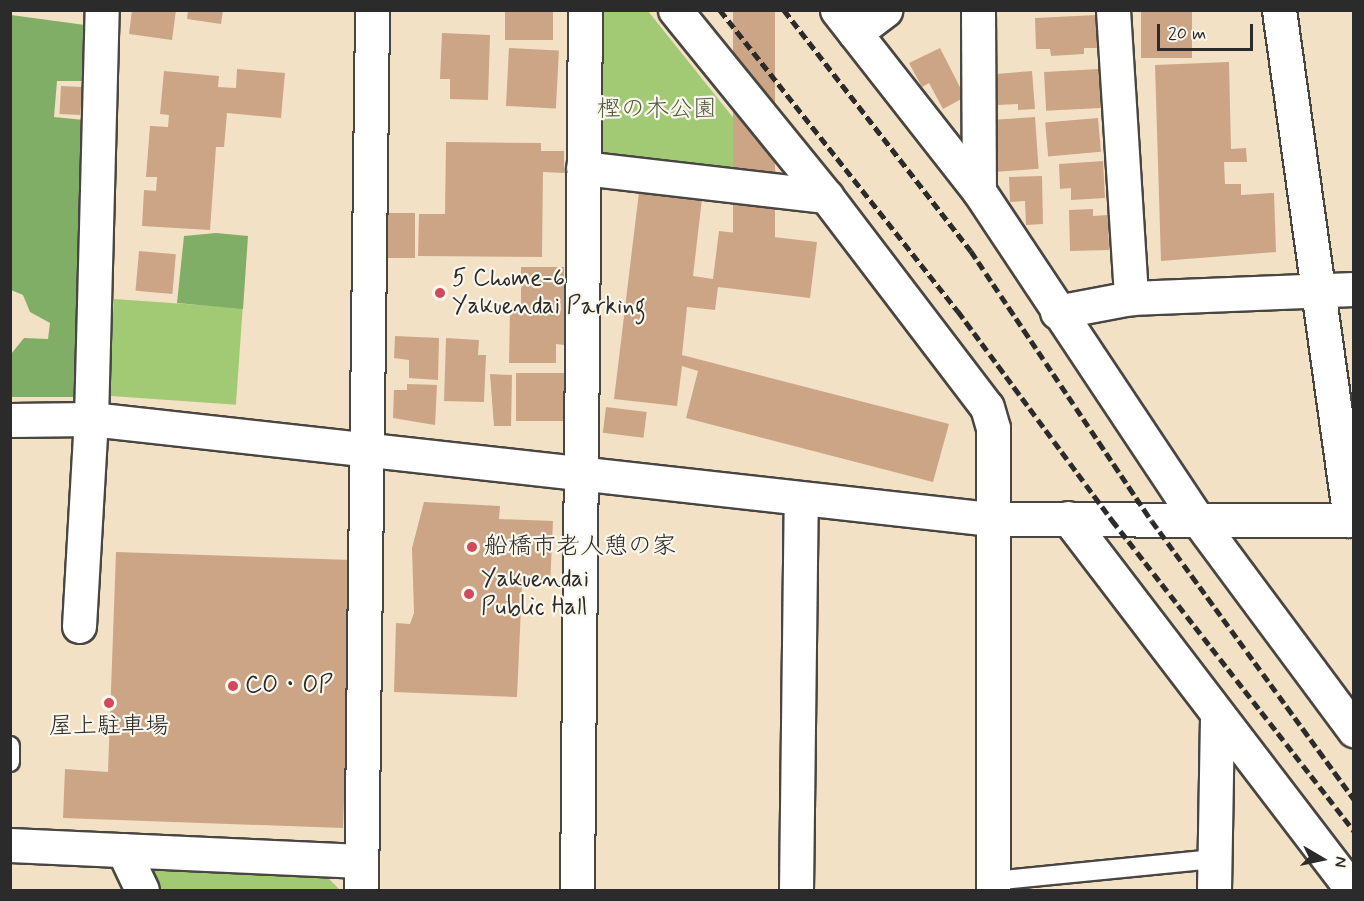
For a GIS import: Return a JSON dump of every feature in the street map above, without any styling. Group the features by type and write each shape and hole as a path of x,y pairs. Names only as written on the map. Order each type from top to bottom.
{"street":[{"path":"79,626 91,419 102,10"},
{"path":"10,844 123,850 361,876 372,10"},
{"path":"576,891 585,10"},
{"path":"675,10 826,195 987,407 993,428 991,519 993,886"},
{"path":"885,10 846,22 979,190 1057,312 1198,520 1353,730"},
{"path":"978,10 979,190"},
{"path":"1113,10 1131,297"},
{"path":"10,420 91,419 367,451 581,472 801,500 991,519 1352,520 1280,10"},
{"path":"583,168 826,195"},
{"path":"1057,312 1131,297 1319,293 1353,289"},
{"path":"796,891 801,500"},
{"path":"1068,518 1217,717 1352,891"},
{"path":"1214,891 1217,717"},
{"path":"123,850 142,891"}],"lane":[{"path":"10,746 10,762"},
{"path":"993,886 1215,859"}],"green space":[{"name":"樫の木公園","path":"601,11 648,11 783,180 603,160"},
{"path":"11,15 85,25 83,81 57,81 54,117 84,120 78,233 80,397 11,397 11,354 24,338 48,339 50,323 30,312 23,295 11,290"},
{"path":"216,233 248,236 243,309 177,303 184,236"},
{"path":"114,299 243,308 236,405 107,396"},
{"path":"151,870 327,877 340,890 160,890"}],"building":[{"path":"132,10 176,10 172,40 129,34"},
{"path":"188,10 223,10 221,24 187,19"},
{"path":"505,10 553,10 553,40 505,40"},
{"path":"733,10 775,10 775,238 733,238"},
{"path":"1141,10 1192,10 1192,58 1141,58"},
{"path":"1096,15 1098,48 1084,48 1084,54 1051,56 1050,49 1036,49 1035,18"},
{"path":"442,33 490,35 488,100 450,99 450,79 440,79"},
{"path":"509,48 559,51 556,109 506,106"},
{"path":"940,48 965,97 943,109 929,83 922,87 909,63"},
{"path":"1229,62 1231,149 1246,148 1247,162 1224,162 1225,184 1241,184 1241,195 1274,193 1276,252 1161,261 1155,65"},
{"path":"237,69 285,73 281,118 227,113 224,147 216,147 210,230 142,226 144,190 156,191 157,177 146,177 150,126 168,127 169,115 160,114 164,71 219,76 218,87 236,88"},
{"path":"1099,69 1101,108 1046,111 1044,72"},
{"path":"1032,71 1035,109 1018,110 1018,104 998,105 996,74"},
{"path":"61,86 82,87 81,115 60,114"},
{"path":"1035,117 1039,169 998,172 994,120"},
{"path":"1098,118 1101,152 1048,156 1045,123"},
{"path":"446,142 541,143 541,151 564,151 564,173 543,172 542,257 418,256 419,214 445,214"},
{"path":"1103,161 1105,198 1071,200 1071,188 1060,189 1059,164"},
{"path":"1042,176 1043,224 1026,225 1025,201 1010,202 1009,177"},
{"path":"639,192 702,199 693,276 713,279 719,231 817,242 810,298 718,287 715,310 687,307 682,355 949,424 933,482 686,418 698,371 682,366 677,406 614,399"},
{"path":"1093,209 1093,216 1108,215 1109,250 1070,251 1069,210"},
{"path":"385,213 415,213 415,258 385,258"},
{"path":"139,251 176,254 172,294 136,291"},
{"path":"521,267 564,267 564,345 556,344 556,363 509,363 510,309 521,309"},
{"path":"395,336 439,338 438,380 409,378 409,360 394,358"},
{"path":"446,338 479,340 478,355 486,355 484,402 444,401"},
{"path":"516,373 565,373 565,421 516,421"},
{"path":"490,374 512,375 511,426 494,426"},
{"path":"407,384 437,385 435,425 393,418 394,390 407,390"},
{"path":"606,407 647,412 644,438 603,433"},
{"name":"Yakuendai Public Hall","path":"424,502 500,506 499,519 553,521 550,586 522,585 517,697 394,692 396,623 410,624 414,613 412,548"},
{"path":"116,552 353,560 343,828 63,818 65,769 108,772"}],"railway":[{"path":"720,10 958,311 1112,520 1354,831"},
{"path":"784,10 971,251 1152,521 1354,799"}],"place":[{"name":"5 Chome-6 Yakuendai Parking","path":"440,293"},
{"name":"船橋市老人憩の家","path":"472,547"},
{"name":"Yakuendai Public Hall","path":"469,594"},
{"name":"CO・OP","path":"233,686"},
{"name":"屋上駐車場","path":"109,703"}]}
